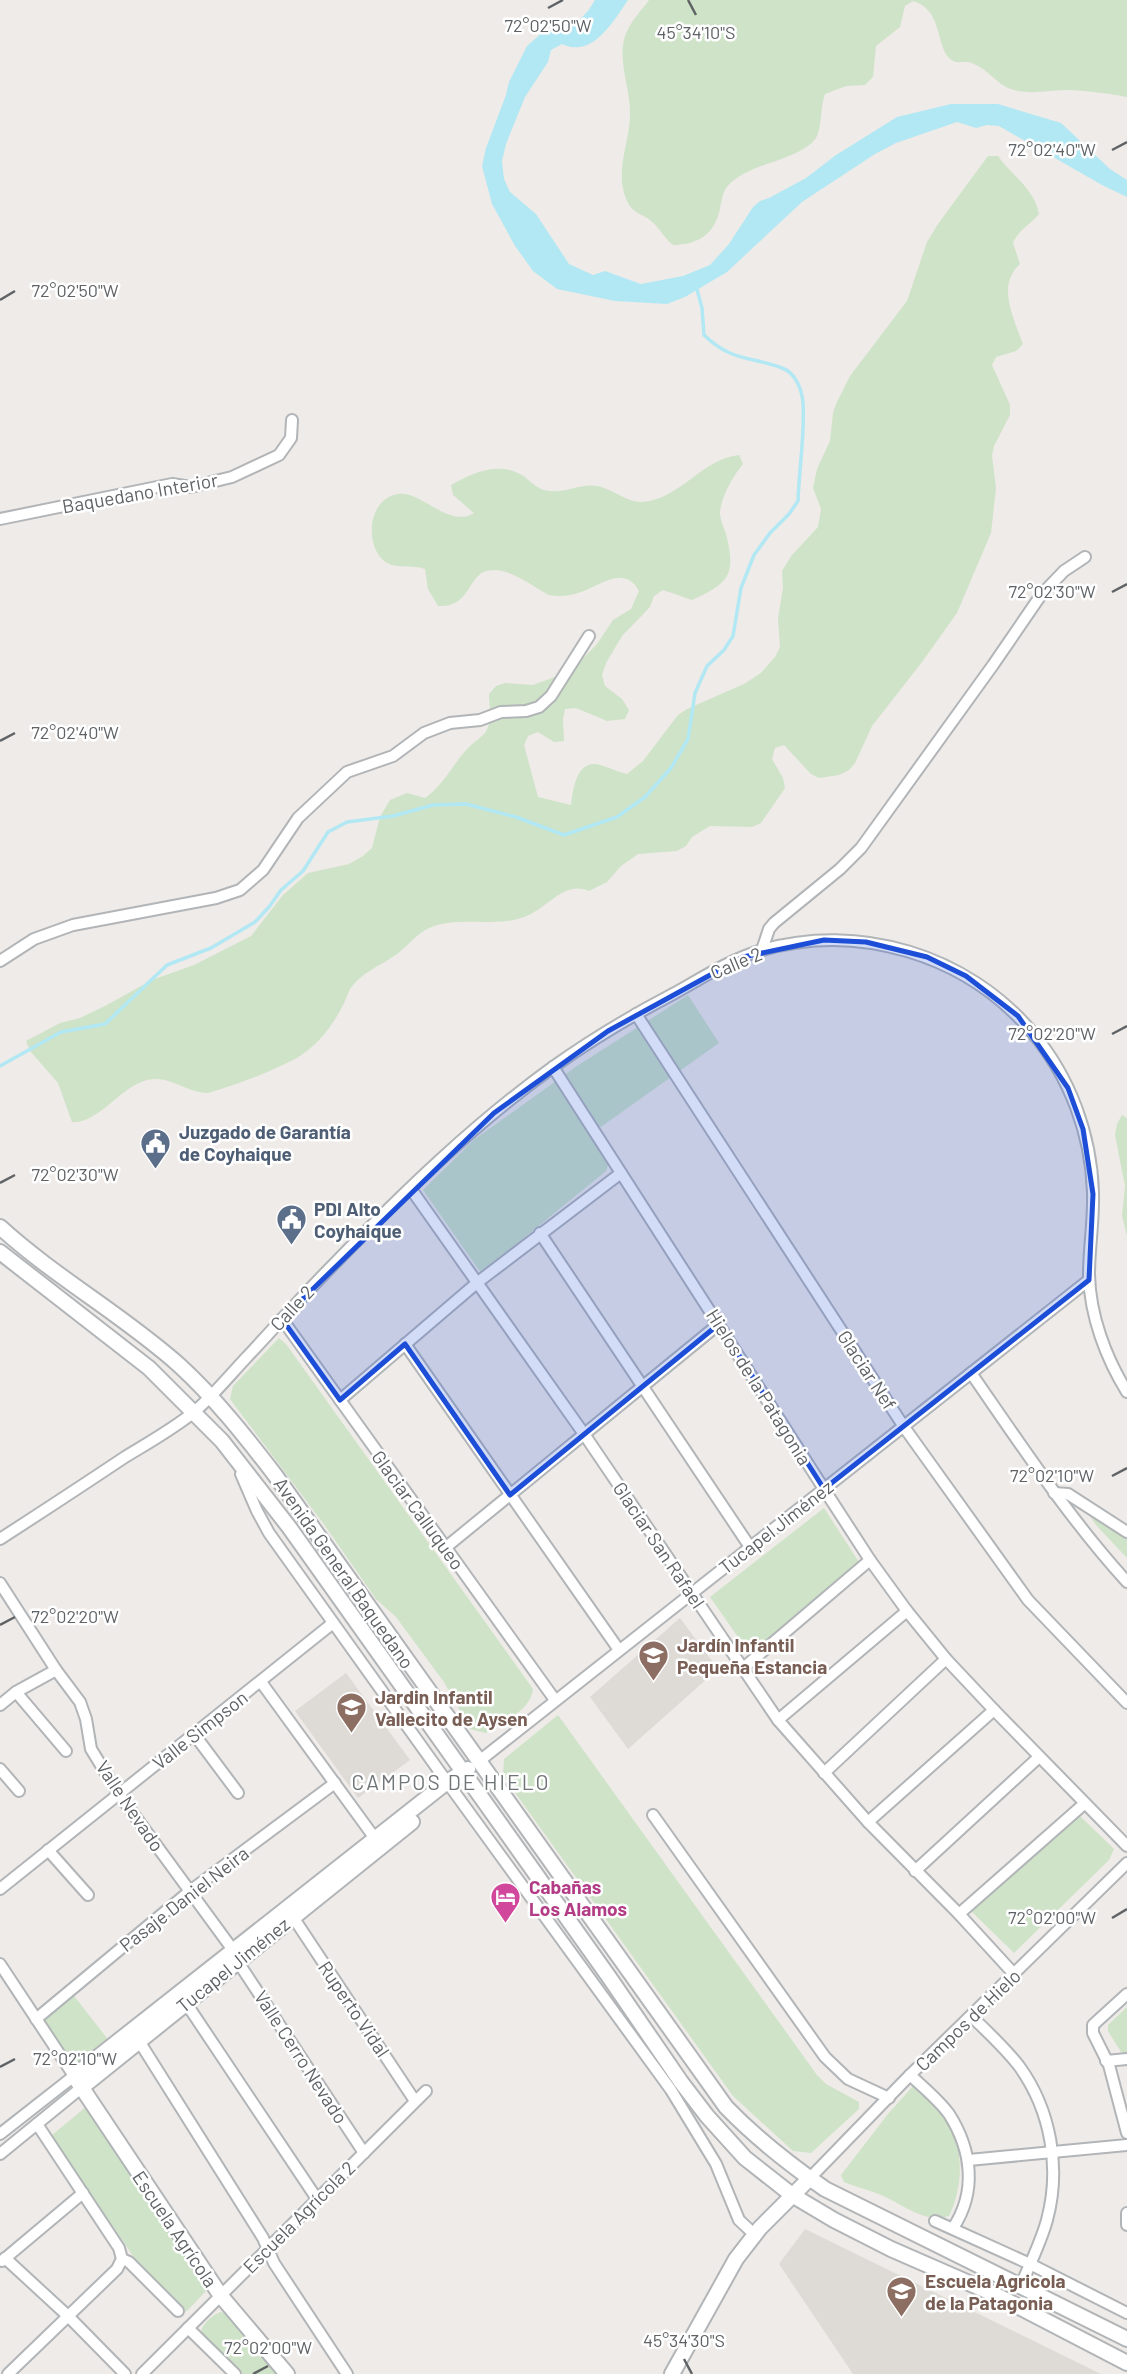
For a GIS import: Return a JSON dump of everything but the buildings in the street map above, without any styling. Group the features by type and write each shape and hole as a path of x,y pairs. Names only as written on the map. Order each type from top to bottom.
{"main road":[{"name":"Avenida General Baquedano","path":"0,1227 177,1364 211,1396 282,1485 726,2107 747,2129 810,2178 840,2197 1127,2339"},
{"name":"Avenida General Baquedano","path":"0,1252 133,1354 222,1441 289,1527 707,2116 745,2158 792,2195 863,2235 994,2294 1127,2363"},
{"name":"Tucapel Jiménez","path":"77,2082 478,1762"},
{"name":"Tucapel Jiménez","path":"77,2082 139,2041 186,2003 236,1956 293,1917 379,1843"},
{"name":"Escuela Agrícola","path":"77,2082 221,2296 287,2374"},
{"path":"673,2374 736,2259 755,2235 810,2178"}],"street":[{"name":"Baquedano Interior","path":"0,520 172,484 191,487 232,477 279,455 291,438 292,420"},
{"path":"762,950 769,929 774,923 840,869 860,849 1041,595 1085,556"},
{"path":"0,961 33,939 73,925 216,898 240,890 263,870 298,818 347,772 393,756 424,733 450,723 480,720 501,712 526,711 539,707 551,696 589,636"},
{"name":"Calle 2","path":"0,1539 194,1411 335,1263 411,1189 494,1113 553,1067 636,1014 723,965 762,950 803,942 866,942 907,951 947,966 1002,1002 1046,1050 1068,1088 1083,1129 1093,1194 1089,1280 1103,1345 1127,1392"},
{"name":"Glaciar Nef","path":"636,1014 904,1427 1028,1600 1127,1703"},
{"name":"Hielos de la Patagonia","path":"553,1067 870,1560 907,1611 946,1659 1127,1846"},
{"path":"340,1400 478,1282 621,1173"},
{"name":"Glaciar San Rafael","path":"411,1189 584,1434 778,1720 868,1822 959,1914 1014,1975"},
{"path":"540,1233 750,1547"},
{"name":"Tucapel Jiménez","path":"478,1762 1089,1280"},
{"name":"Glaciar Calluqueo","path":"282,1319 555,1700"},
{"path":"445,1548 719,1324"},
{"path":"405,1344 619,1650"},
{"path":"971,1373 1054,1493 1095,1546 1127,1581"},
{"name":"Avenida General Baquedano","path":"222,1441 245,1480 257,1511 270,1533 449,1786 671,2090 716,2164 739,2220 755,2235"},
{"path":"1054,1493 1068,1494 1127,1532"},
{"path":"742,1669 870,1560"},
{"name":"Valle Nevado","path":"0,1583 84,1709 91,1749 118,1793 236,1956"},
{"path":"778,1720 907,1611"},
{"name":"Valle Simpson","path":"0,1889 333,1623"},
{"path":"824,1773 946,1659"},
{"path":"0,1705 16,1692 56,1670"},
{"path":"261,1682 379,1843"},
{"path":"16,1692 66,1751"},
{"path":"868,1822 994,1710"},
{"path":"194,1734 238,1793"},
{"path":"915,1871 1039,1757"},
{"path":"0,1769 19,1791"},
{"name":"Pasaje Daniel Neira","path":"36,2019 190,1891 335,1783"},
{"path":"959,1914 1084,1804"},
{"path":"653,1815 825,2057 848,2079 889,2098"},
{"path":"48,1850 88,1895"},
{"name":"Campos de Hielo","path":"810,2178 910,2075 1127,1863"},
{"name":"Ruperto Vidal","path":"293,1917 415,2101"},
{"name":"Valle Cerro Nevado","path":"236,1956 364,2153"},
{"path":"0,1964 77,2082"},
{"path":"1127,1994 1093,2025 1093,2033 1106,2061 1127,2133"},
{"path":"186,2003 317,2199"},
{"path":"971,2016 1009,2054 1030,2083 1045,2117 1052,2153 1051,2203 1042,2236 1021,2285"},
{"path":"139,2041 347,2374"},
{"path":"1106,2061 1127,2059"},
{"path":"910,2075 948,2113 962,2138 969,2160 968,2189 961,2216 953,2228"},
{"name":"Tucapel Jiménez","path":"0,2154 37,2124 77,2082"},
{"name":"Tucapel Jiménez","path":"4,2131 77,2082"},
{"name":"Escuela Agrícola 2","path":"142,2374 426,2091"},
{"path":"0,2117 4,2131"},
{"path":"13,2373 117,2269 122,2259 119,2248 37,2124"},
{"path":"969,2160 1127,2145"},
{"path":"83,2193 3,2260 68,2316 125,2374"},
{"path":"1127,2213 1127,2225"},
{"path":"935,2221 1030,2264 1127,2313"},
{"path":"122,2259 129,2262 178,2311"},
{"path":"188,2328 234,2374"}],"highlighted area":[{"path":"824,940 866,942 927,957 966,976 1018,1016 1068,1088 1083,1129 1093,1194 1089,1280 824,1489 719,1324 510,1495 405,1344 340,1400 282,1319 494,1113 608,1031 743,957"}],"shaded area":[{"name":"Jardín Infantil Pequeña Estancia","path":"680,1618 718,1669 628,1749 590,1697"},
{"name":"Jardin Infantil Vallecito de Aysen","path":"346,1673 410,1760 358,1798 295,1711"},
{"name":"Escuela Agricola de la Patagonia","path":"805,2229 1101,2374 853,2374 779,2264"}],"green space":[{"path":"649,0 1127,0 1127,97 1068,90 1027,92 1008,88 974,64 953,61 947,56 935,21 923,6 913,1 905,6 900,27 876,46 873,77 865,85 846,86 825,94 819,132 813,142 799,152 734,180 727,186 711,229 695,241 673,245 654,224 629,205 622,180 630,116 623,46 630,26"},
{"path":"988,156 998,156 1022,183 1039,214 1013,243 1020,264 1013,272 1008,292 1023,344 1016,351 996,357 992,365 1010,405 1010,415 994,446 992,456 996,488 991,533 957,613 872,726 849,770 839,775 819,778 811,774 784,745 775,748 772,759 783,778 785,788 761,823 752,827 710,826 692,837 686,846 677,851 638,854 621,866 607,882 589,891 571,889 563,892 524,917 501,922 452,922 429,928 355,983 327,1030 316,1043 295,1059 268,1072 208,1093 160,1079 144,1081 90,1118 72,1122 58,1083 30,1051 26,1041 60,1023 80,1018 105,1006 152,980 194,965 251,936 283,895 308,873 349,864 363,856 372,848 380,817 390,800 407,793 425,798 469,747 485,733 490,719 489,694 496,686 505,683 533,685 571,671 597,644 613,620 631,609 639,591 633,583 619,578 574,594 553,596 515,576 494,570 478,575 458,601 438,606 428,589 425,569 392,565 383,560 377,552 373,543 372,522 381,503 388,497 407,494 445,513 464,517 474,513 453,495 451,485 468,476 494,469 513,471 545,490 597,486 643,502 668,494 714,464 739,455 743,464 728,487 720,513 729,548 730,568 727,576 715,588 692,600 663,590 654,596 650,607 622,636 606,663 602,675 605,686 622,699 629,710 625,719 607,721 576,708 565,709 564,741 554,742 538,732 528,736 524,745 538,797 571,805 581,770 592,764 627,774 643,761 678,715 744,684 761,673 775,657 780,647 778,618 783,588 782,571 792,555 818,527 821,509 813,488 817,469 830,441 836,404 850,376 907,301 927,242 938,224"},
{"path":"688,995 719,1043 591,1134 609,1162 606,1171 481,1273 423,1190 475,1139 577,1066"},
{"path":"1122,1115 1127,1118 1127,1236 1122,1216 1125,1186 1115,1135"},
{"path":"279,1338 286,1344 533,1689 522,1709 486,1733 470,1729 444,1682 396,1617 376,1599 230,1399 233,1386"},
{"path":"824,1508 859,1562 750,1654 710,1597"},
{"path":"1086,1510 1127,1534 1127,1558 1096,1525"},
{"path":"558,1715 817,2075 826,2084 859,2102 859,2109 811,2153 793,2151 733,2096 503,1776 504,1759"},
{"path":"1080,1816 1114,1849 1109,1860 1014,1953 970,1910"},
{"path":"71,1992 110,2042 75,2070 39,2019"},
{"path":"1127,2007 1127,2055 1123,2055 1108,2031 1108,2025"},
{"path":"914,2085 939,2108 955,2137 960,2177 949,2216 931,2217 914,2212 881,2195 844,2182 841,2175"},
{"path":"87,2106 206,2291 186,2312 142,2269 51,2136"},
{"path":"221,2312 226,2314 276,2374 242,2374 201,2334 208,2321"}],"water":[{"path":"595,0 628,0 609,27 593,42 573,47 562,44 551,50 548,62 525,97 502,161 504,179 510,192 536,214 569,264 593,275 605,271 641,284 683,276 710,265 760,201 806,178 836,155 897,117 951,104 998,104 1061,123 1110,169 1127,180 1127,197 999,126 976,128 957,122 896,143 875,154 802,202 727,272 685,297 667,304 615,301 557,289 533,271 515,246 492,204 482,166 509,82 527,46 543,32 576,23"}],"waterway":[{"path":"0,1066 61,1032 105,1024 167,965 211,948 255,922 281,890 303,871 328,832 347,822 393,816 433,805 466,804 516,817 564,835 617,817 645,797 671,768 688,739 695,693 707,666 724,650 733,636 741,588 754,555 798,501 803,427 801,393 797,382 787,370 733,354 704,335 702,308 696,286"}],"place":[{"name":"Juzgado de Garantía de Coyhaique","path":"156,1170"},
{"name":"PDI Alto Coyhaique","path":"291,1247"},
{"name":"Jardín Infantil Pequeña Estancia","path":"654,1683"},
{"name":"Jardin Infantil Vallecito de Aysen","path":"352,1735"},
{"name":"Cabañas Los Alamos","path":"506,1925"},
{"name":"Escuela Agricola de la Patagonia","path":"902,2319"}],"district":[{"name":"CAMPOS DE HIELO","path":"451,1783"}]}
